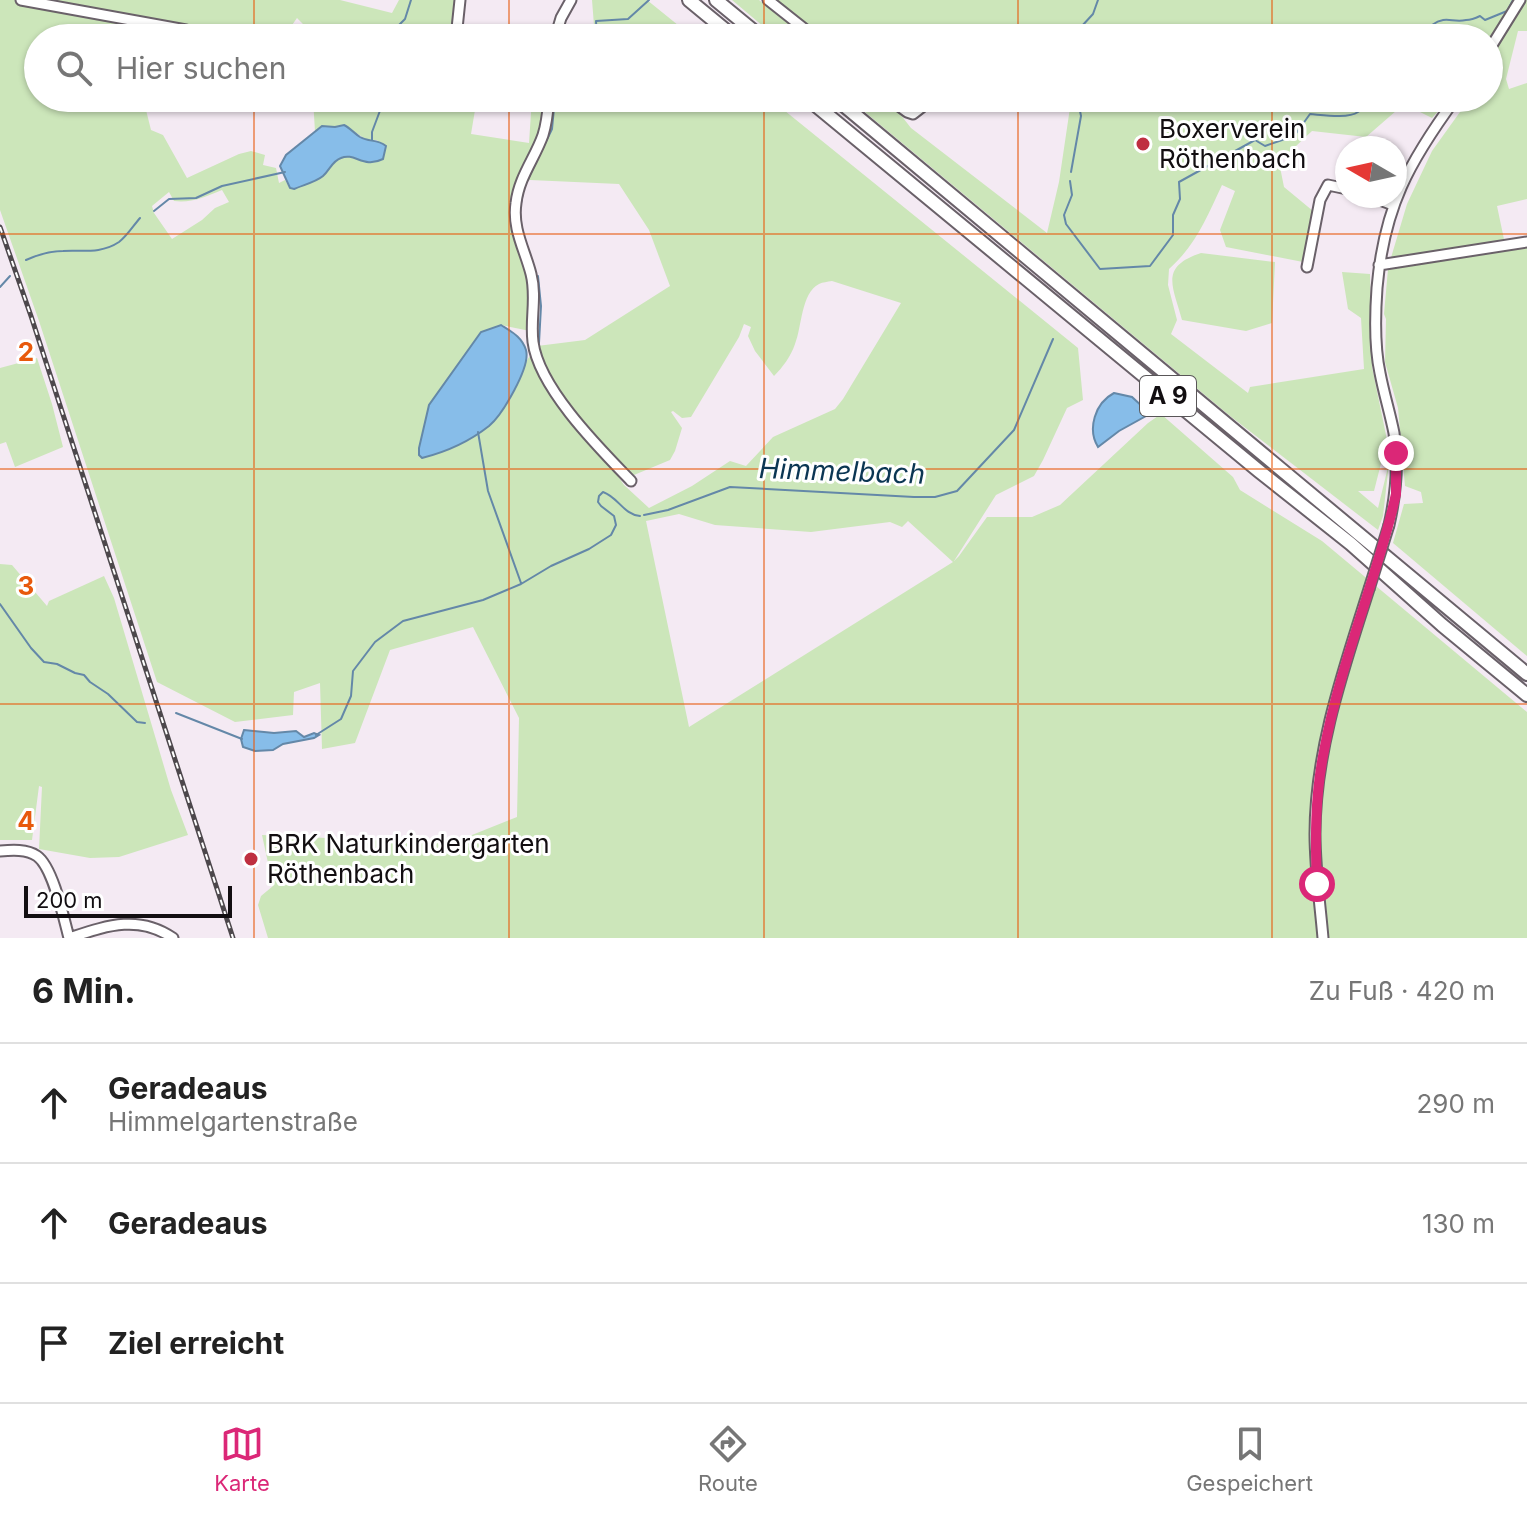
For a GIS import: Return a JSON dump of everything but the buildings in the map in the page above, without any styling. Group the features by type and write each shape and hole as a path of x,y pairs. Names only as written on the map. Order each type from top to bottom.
{"highway":[{"path":"689,0 718,24"},
{"path":"716,0 745,24"},
{"name":"A 9","path":"824,112 1351,544 1527,695"},
{"name":"A 9","path":"852,112 1527,674"}],"street":[{"path":"21,0 153,24"},
{"path":"457,24 460,0"},
{"path":"559,24 571,0"},
{"path":"768,0 798,24"},
{"path":"1503,27 1520,0"},
{"path":"547,112 544,132 519,183 515,206 518,238 533,288 533,343 549,382 598,447 631,481"},
{"path":"1407,175 1447,112"},
{"path":"1307,267 1320,200 1328,185 1335,186"},
{"path":"1323,938 1315,833 1319,782 1330,721 1396,494 1394,433 1379,372 1375,308 1382,241 1392,208"},
{"path":"1379,265 1527,242"},
{"path":"0,851 16,850 36,855 46,865 69,938 126,923 157,929 173,938"}],"green space":[{"path":"0,0 340,0 392,13 399,0 457,0 454,24 303,24 297,18 293,24 24,24 24,112 146,112 151,130 163,135 187,178 251,151 265,155 263,165 276,168 279,183 285,180 290,188 322,177 342,156 352,157 378,140 367,140 344,125 325,127 315,132 314,112 475,112 471,134 529,143 531,112 786,112 1078,348 1083,400 1067,408 1034,476 996,495 954,561 987,517 1032,517 1060,505 1161,414 1233,477 1240,490 1322,541 1527,712 1527,938 268,938 258,905 261,896 273,886 262,835 457,841 517,817 519,718 473,627 390,650 355,743 322,749 320,683 294,692 293,715 235,722 157,682 0,210","holes":["530,180 619,184 649,230 670,286 585,340 537,346 525,363 509,401 491,424 452,448 422,458 501,325 530,331 529,273 513,204 516,186","222,190 229,202 215,208 172,239 152,206 169,192 174,201 181,201 198,199","832,281 901,303 835,409 773,437 746,466 730,461 692,486 649,508 624,485 603,454 608,451 634,475 670,460 682,428 671,412 682,418 691,417 744,324 751,327 748,336 755,351 774,376 793,348 813,288","679,514 715,525 811,532 890,522 902,527 908,521 953,562 689,727 646,521"]},
{"path":"592,0 647,0 677,24 594,24"},
{"path":"732,0 759,0 789,24 760,24"},
{"path":"772,0 1527,0 1527,31 1518,31 1506,79 1509,89 1527,83 1527,199 1497,206 1505,244 1390,261 1407,204 1432,151 1460,112 1503,112 1503,24 802,24"},
{"path":"865,112 898,112 911,128 1047,233 1059,182 1069,112 1395,112 1367,136 1312,131 1279,162 1284,187 1313,211 1303,262 1226,247 1220,230 1235,191 1222,185 1194,240 1169,269 1168,285 1177,320 1171,334 1248,393 1250,387 1364,369 1361,318 1348,309 1342,272 1370,274 1372,367 1387,440 1374,491 1358,491 1378,508 1389,463 1383,516 1378,530 1230,416"},
{"path":"1420,112 1437,112 1432,118"},
{"path":"1527,246 1527,656 1393,543 1404,504 1423,503 1421,492 1405,486 1398,408 1385,362 1384,314 1388,269"},
{"path":"1201,253 1275,262 1272,323 1246,331 1182,320 1173,288 1174,271"},
{"path":"37,358 63,447 15,467 6,442 0,444 0,368"},
{"path":"0,564 12,565 47,606 49,601 104,576 114,598 171,790 188,835 119,857 90,858 39,849 42,787 39,786 32,840 0,840"}],"water":[{"path":"344,125 360,137 386,146 383,159 370,162 341,158 320,178 290,188 280,166 286,155 322,126"},
{"path":"501,325 519,338 526,350 524,368 508,402 482,431 440,453 422,458 419,448 429,405 481,332"},
{"path":"1114,393 1132,397 1145,409 1146,416 1098,447 1093,432 1095,417 1102,403"},
{"path":"244,730 274,733 296,731 304,737 314,733 319,735 283,744 273,750 255,751 243,747 241,739"}],"waterway":[{"path":"400,24 405,19 411,0"},
{"path":"596,24 596,21 628,19 649,0"},
{"name":"Himmelbach","path":"1084,24 1093,14 1098,0"},
{"name":"Himmelbach","path":"1434,24 1480,16 1485,20 1507,11 1513,0"},
{"path":"372,140 380,112"},
{"path":"526,183 552,129 554,112"},
{"name":"Himmelbach","path":"1071,172 1080,112"},
{"name":"Himmelbach","path":"1173,233 1173,215 1180,199 1179,182 1255,140 1265,146 1292,139 1310,114 1335,116 1358,112"},
{"path":"154,211 169,199 196,198 222,186 285,172"},
{"name":"Himmelbach","path":"1070,181 1072,195 1064,215 1066,224 1100,269 1150,266 1173,235"},
{"path":"519,214 523,192"},
{"path":"26,260 53,252 92,251 112,246 122,240 140,218"},
{"path":"522,230 525,240"},
{"path":"0,287 10,276"},
{"path":"538,276 541,306 539,343"},
{"name":"Himmelbach","path":"644,515 668,510 730,487 914,497 935,497 957,491 1014,430 1053,339"},
{"path":"478,432 488,491 521,583"},
{"name":"Himmelbach","path":"316,735 341,719 351,696 353,671 375,642 403,621 483,600 521,584 611,535 616,525 614,516 598,502 603,492 630,513 640,516"},
{"name":"Himmelbach","path":"0,604 44,662 84,675 137,722 145,723"},
{"name":"Himmelbach","path":"176,713 242,739"}],"railway":[{"path":"0,227 233,938"}],"place":[{"name":"Boxerverein Röthenbach","path":"1143,144"},
{"name":"BRK Naturkindergarten Röthenbach","path":"251,859"}],"route":[{"path":"1317,884 1316,806 1323,752 1392,511 1396,494 1396,453"}]}
